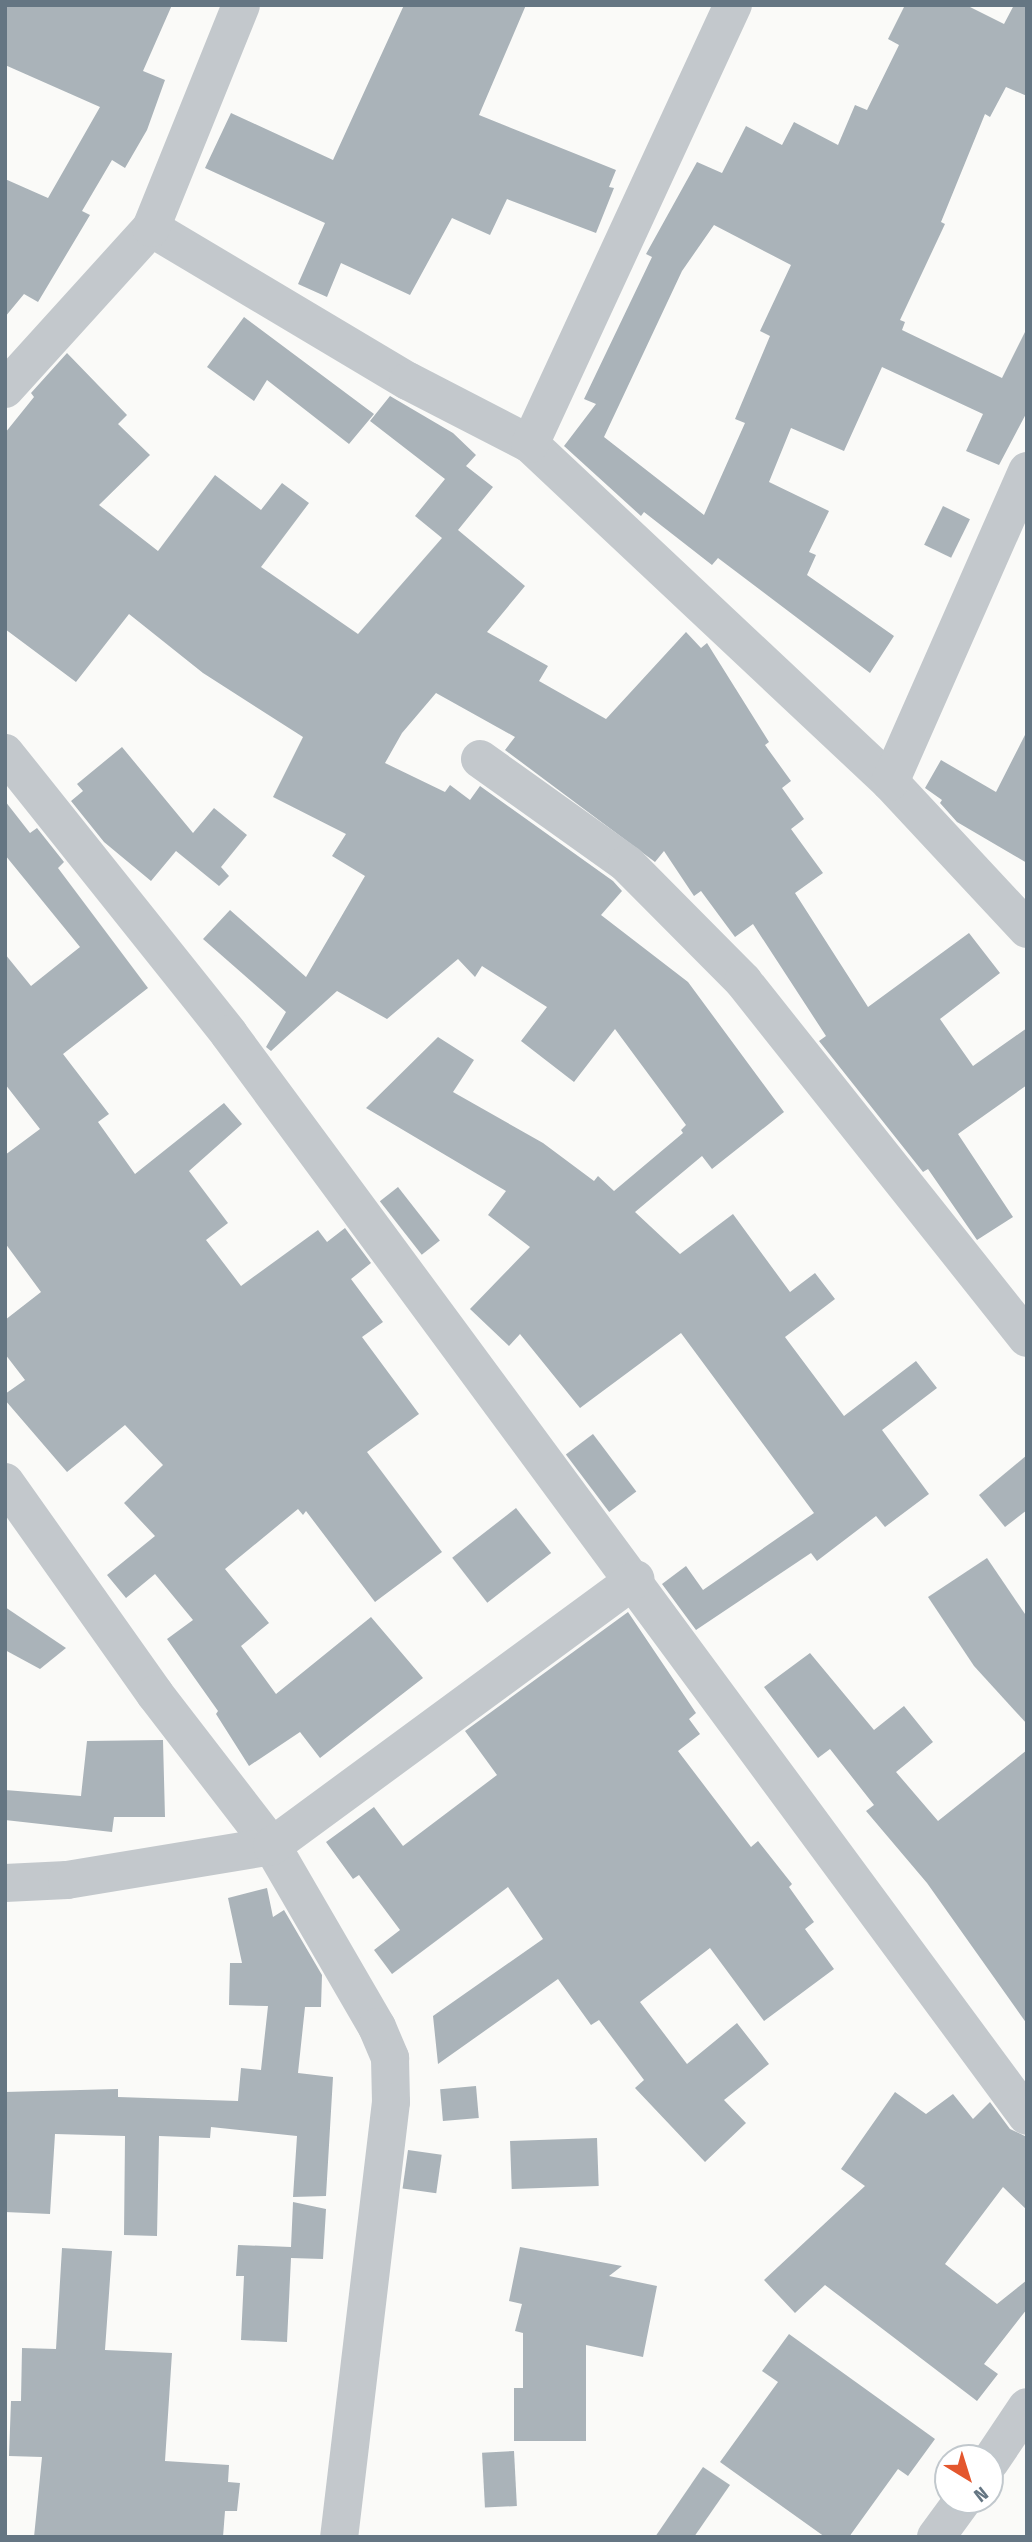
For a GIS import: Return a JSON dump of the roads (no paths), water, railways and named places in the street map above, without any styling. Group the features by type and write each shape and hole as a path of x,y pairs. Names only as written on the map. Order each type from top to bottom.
{"street":[{"path":"5,389 151,228 241,5"},
{"path":"530,444 733,5"},
{"path":"151,228 408,381 530,444 890,782 1027,929"},
{"path":"890,782 1027,471"},
{"path":"5,753 229,1034 635,1579 907,1958 1027,2116"},
{"path":"480,759 627,864 743,981 1027,1338"},
{"path":"5,1482 155,1694 272,1846 377,2028 390,2058 391,2102 339,2537"},
{"path":"5,1883 67,1880 272,1846 635,1579"},
{"path":"1002,2444 1027,2407"},
{"path":"936,2537 953,2514"}]}
